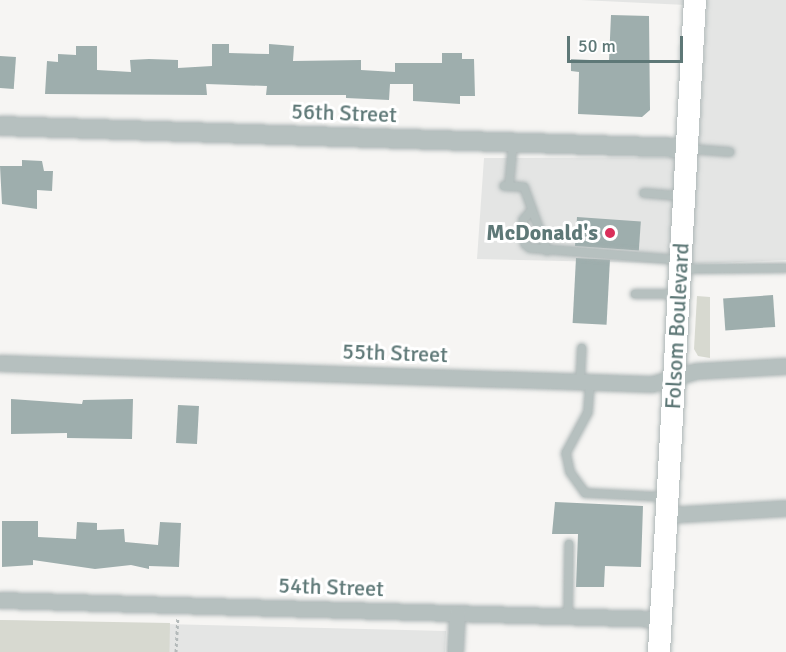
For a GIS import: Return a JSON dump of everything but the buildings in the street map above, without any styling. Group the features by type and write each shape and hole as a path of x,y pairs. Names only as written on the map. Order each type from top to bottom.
{"main road":[{"name":"Folsom Boulevard","path":"659,652 695,0"}],"street":[{"name":"56th Street","path":"0,126 686,148"},
{"name":"55th Street","path":"0,363 652,384 696,372 786,366"},
{"path":"668,506 786,508"},
{"name":"54th Street","path":"0,600 660,619"},
{"path":"455,652 457,614"}],"lane":[{"path":"513,143 506,186 524,187 548,251"},
{"path":"686,148 730,152"},
{"path":"644,194 683,196"},
{"path":"532,210 523,220 525,244 548,251 679,265 786,268"},
{"path":"635,294 677,294"},
{"path":"582,348 588,412 577,437 566,453 570,472 585,493 668,506"},
{"path":"568,616 569,544"}],"path":[{"path":"176,652 178,618"}],"shaded area":[{"path":"581,0 786,0 786,260 694,264 477,259 484,158 698,157 707,6"},
{"path":"697,296 710,297 710,358 698,356 694,349"},
{"path":"0,620 446,631 445,652 0,652"},
{"path":"0,620 170,623 169,652 0,652"}],"place":[{"name":"McDonald's","path":"610,233"}]}
